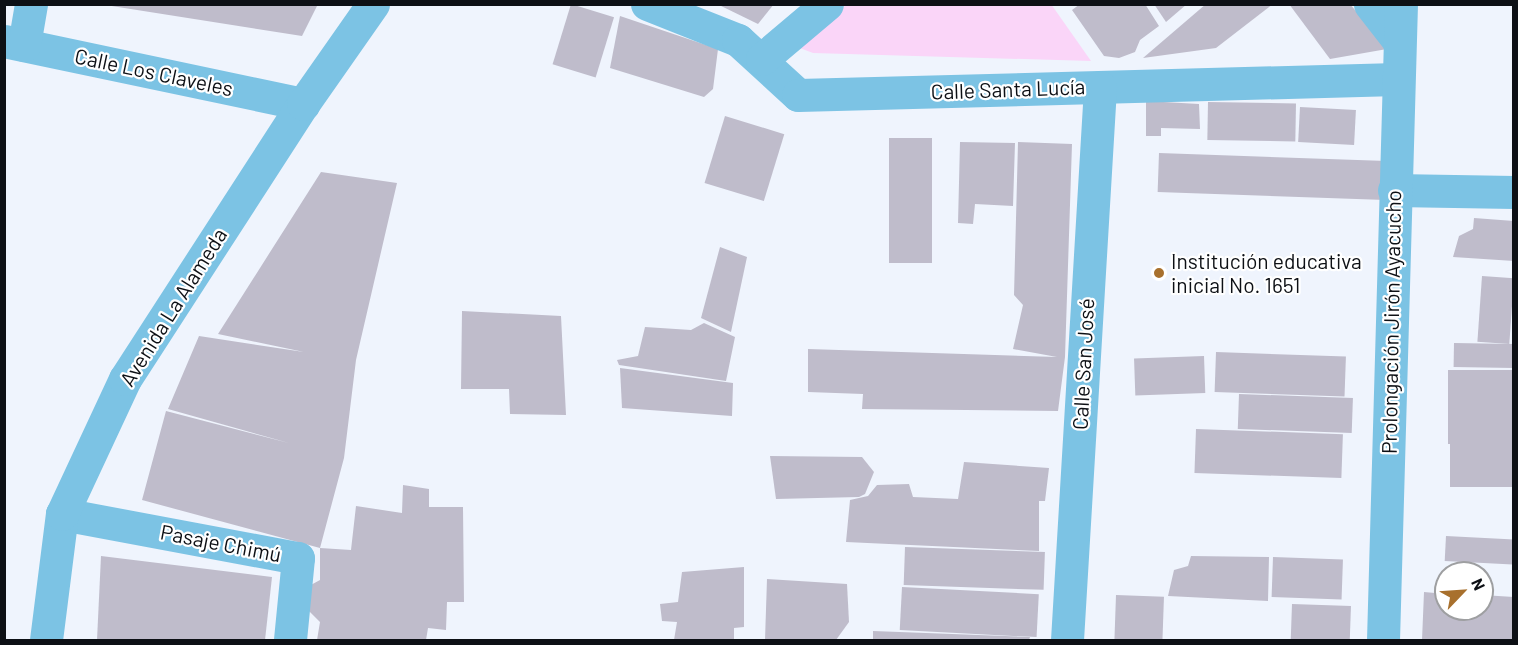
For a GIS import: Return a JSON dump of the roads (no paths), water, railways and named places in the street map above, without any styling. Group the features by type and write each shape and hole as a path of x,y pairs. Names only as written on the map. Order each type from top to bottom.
{"street":[{"path":"14,43 31,4"},
{"name":"Avenida La Alameda","path":"46,640 63,514 125,380 303,104 373,4"},
{"name":"Calle Santa Lucía","path":"646,4 738,40 762,59 798,95 1397,79"},
{"path":"762,59 827,4"},
{"path":"1371,4 1398,39"},
{"name":"Prolongación Jirón Ayacucho","path":"1383,640 1398,39 1401,4"},
{"name":"Calle Los Claveles","path":"14,43 303,104"},
{"name":"Calle San José","path":"1067,640 1100,87"},
{"path":"1394,190 1514,192"},
{"name":"Pasaje Chimú","path":"63,514 298,558 290,640"}],"place":[{"name":"Institución educativa inicial No. 1651","path":"1159,273"}]}
